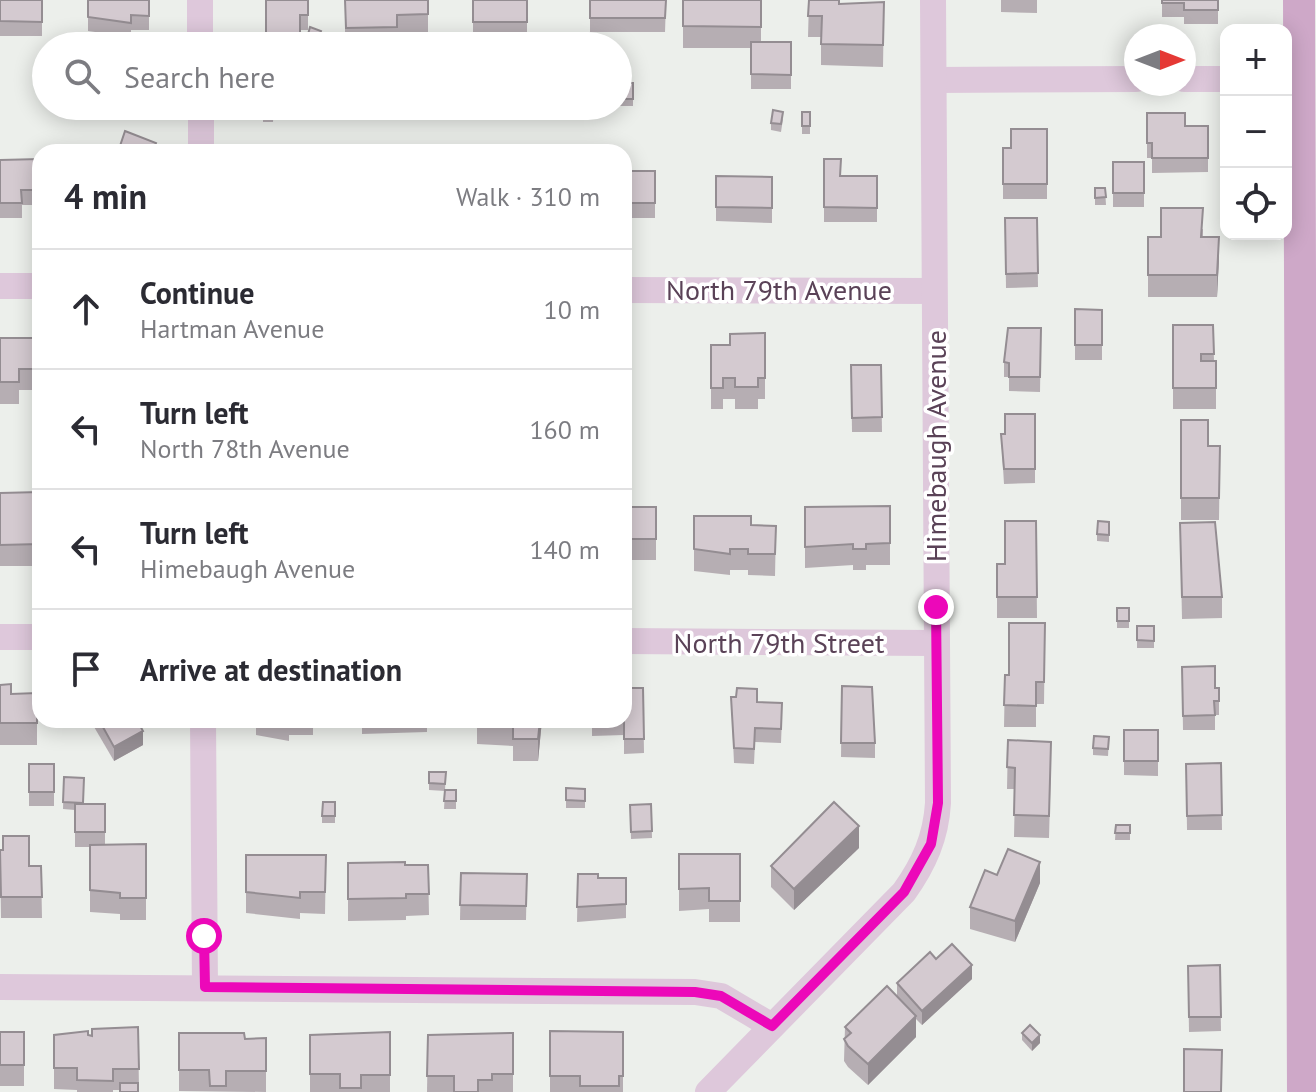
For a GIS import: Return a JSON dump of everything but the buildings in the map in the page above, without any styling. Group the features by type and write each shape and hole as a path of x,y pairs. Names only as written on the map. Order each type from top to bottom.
{"main road":[{"path":"1299,0 1293,79 1309,548 1303,1092"}],"street":[{"path":"200,0 200,32"},
{"name":"Himebaugh Avenue","path":"708,1092 904,892 922,866 931,844 938,803 934,643 933,0"},
{"path":"935,80 1124,79"},
{"path":"1196,79 1220,79"},
{"path":"201,120 201,144"},
{"path":"0,286 32,286"},
{"name":"North 79th Avenue","path":"632,290 934,291"},
{"path":"0,637 32,637"},
{"name":"North 79th Street","path":"632,641 934,643"},
{"path":"203,728 205,987"},
{"path":"0,987 695,992 721,996 772,1026"}],"route":[{"path":"204,936 205,987 695,992 721,996 772,1026 904,892 922,866 931,844 938,803 936,607"}]}
